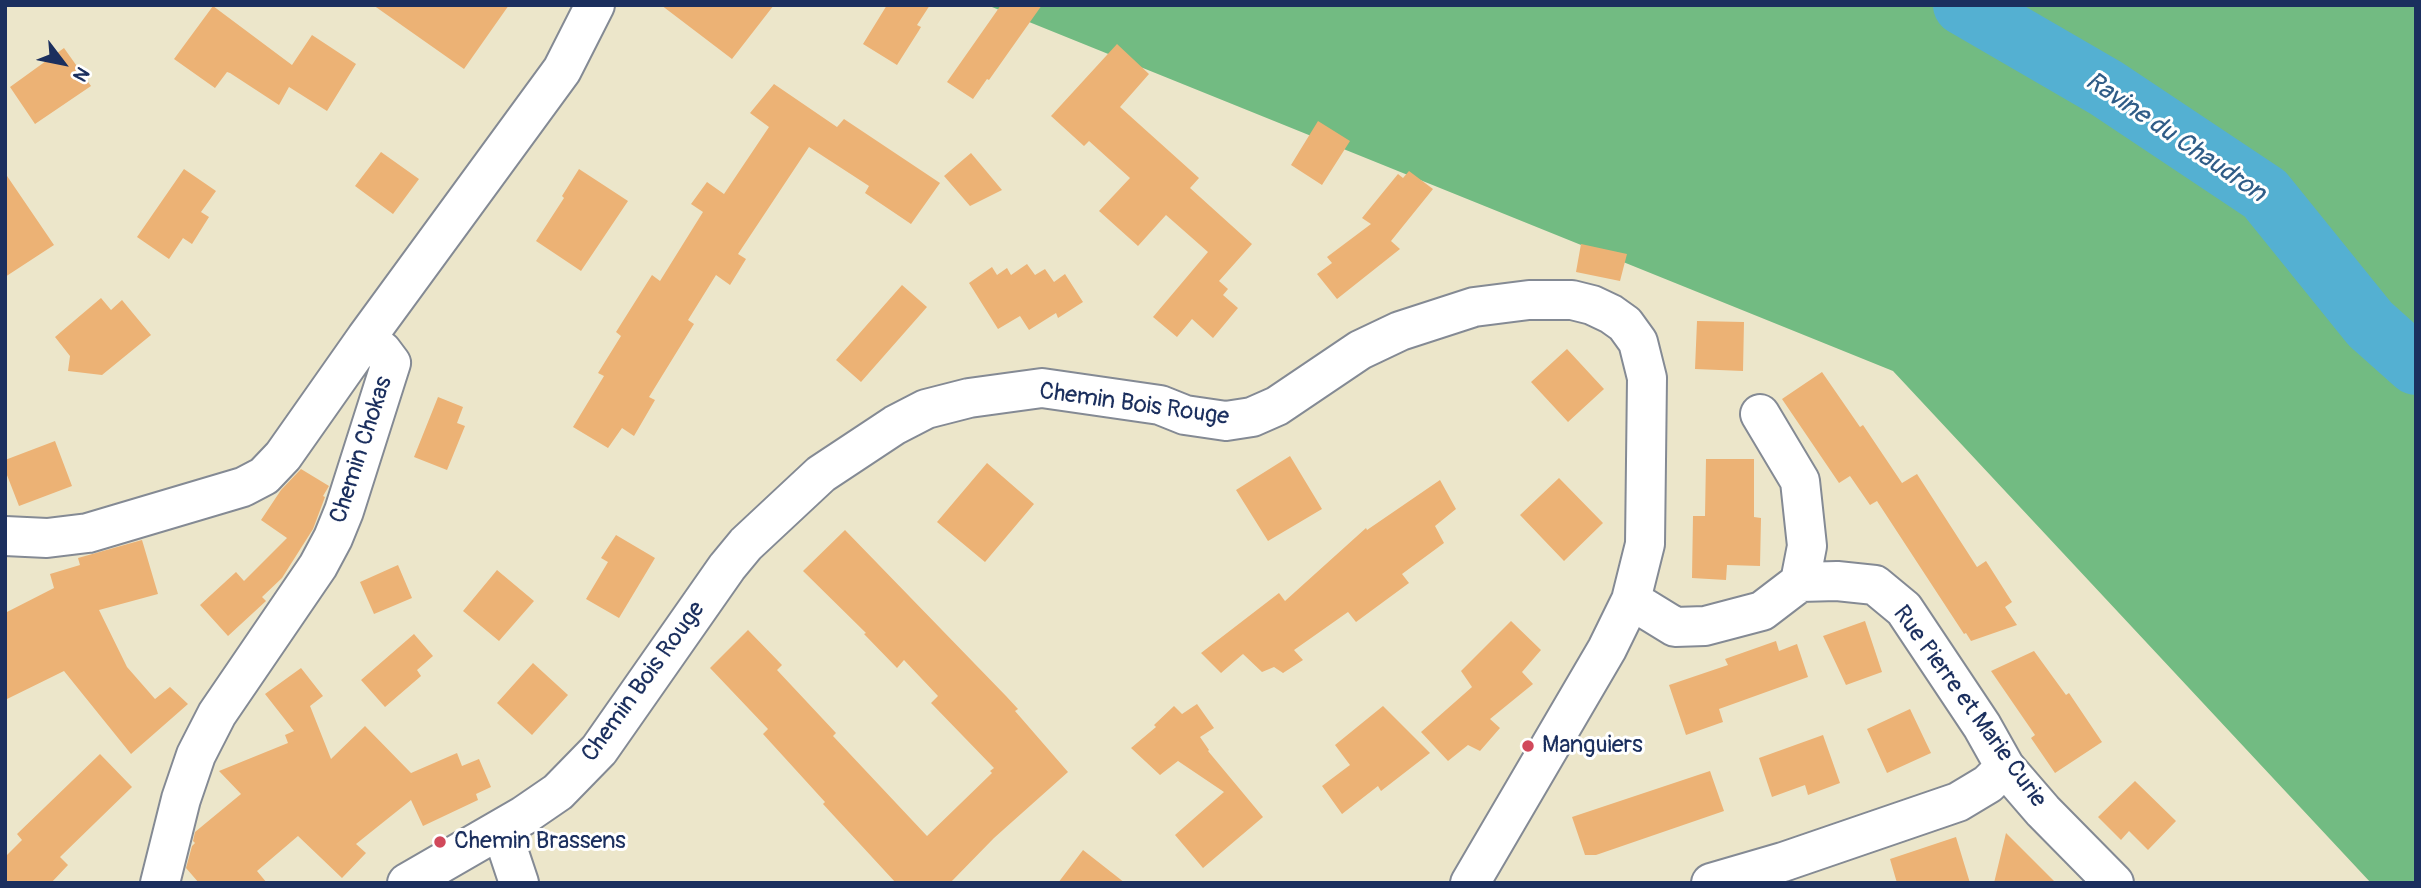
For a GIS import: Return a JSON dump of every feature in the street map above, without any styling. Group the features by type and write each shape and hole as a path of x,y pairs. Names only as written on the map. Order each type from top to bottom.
{"street":[{"path":"366,338 562,70 595,5"},
{"name":"Chemin Bois Rouge","path":"407,883 558,792 599,750 727,567 746,544 821,474 895,425 926,409 969,398 1042,388 1160,405 1185,415 1226,421 1252,417 1277,406 1360,350 1400,331 1474,307 1530,300 1572,300 1611,314 1625,324 1638,342 1647,378 1645,544 1631,600 1607,649 1470,883"},
{"name":"Chemin Chokas","path":"5,536 47,538 88,533 243,487 264,476 283,456 366,338 382,351 391,363 344,511 318,566 217,713 195,755 160,883"},
{"path":"1631,600 1675,627 1705,626 1762,611 1800,582 1807,546 1800,481 1760,415"},
{"name":"Rue Pierre et Marie Curie","path":"1800,582 1838,581 1875,585 1904,609 2006,767 2043,811 2114,883"},
{"path":"1711,883 1785,872 1958,802 1988,784 2006,767"},
{"path":"500,829 519,883"}],"green space":[{"path":"987,5 2416,5 2416,883 2371,883 1893,371"}],"building":[{"path":"373,5 509,5 464,69"},
{"path":"661,5 774,5 732,59"},
{"path":"887,5 930,5 917,25 921,27 897,65 863,44"},
{"path":"1001,5 1042,5 973,99 947,82"},
{"path":"213,6 292,65 312,35 356,64 327,111 289,87 279,105 227,72 215,88 174,59"},
{"path":"1117,44 1149,74 1120,107 1199,178 1190,188 1252,244 1219,281 1228,289 1223,295 1238,308 1213,338 1192,319 1177,337 1153,317 1208,252 1166,215 1138,246 1099,211 1130,178 1089,141 1084,146 1051,116"},
{"path":"64,48 91,86 35,124 10,87"},
{"path":"774,84 837,127 844,119 940,183 911,224 865,193 869,186 809,147 738,254 746,259 730,285 716,275 688,320 694,324 649,397 655,400 634,436 622,428 608,448 573,427 604,376 598,373 621,336 616,332 652,275 660,281 703,212 691,204 707,182 724,194 769,127 750,113"},
{"path":"1318,121 1350,141 1322,185 1291,165"},
{"path":"381,152 419,179 393,214 355,186"},
{"path":"971,153 1002,190 970,206 944,176"},
{"path":"184,169 216,191 201,212 209,217 192,244 183,238 169,259 137,237"},
{"path":"579,169 628,201 581,271 536,241"},
{"path":"1409,171 1433,189 1391,241 1400,249 1337,299 1317,274 1332,263 1327,257 1371,224 1362,218 1398,174 1403,178"},
{"path":"5,173 54,245 5,277"},
{"path":"1581,244 1627,254 1620,281 1576,272"},
{"path":"1027,264 1035,275 1045,269 1054,282 1065,274 1083,302 1058,318 1056,313 1029,330 1020,316 998,329 969,283 992,267 997,275 1007,268 1011,275"},
{"path":"902,285 927,307 861,382 836,360"},
{"path":"101,298 111,310 122,300 151,335 102,375 68,371 70,356 55,337"},
{"path":"1697,321 1744,322 1743,371 1695,369"},
{"path":"1567,349 1604,389 1568,422 1531,382"},
{"path":"1822,372 1860,427 1863,425 1902,483 1917,474 1977,567 1986,561 2012,602 2005,607 2017,625 1971,641 1877,501 1870,505 1850,476 1839,483 1782,399"},
{"path":"438,397 463,407 457,423 465,426 447,470 414,457"},
{"path":"55,441 72,486 19,506 5,470 5,460"},
{"path":"1290,456 1322,509 1268,541 1236,490"},
{"path":"1706,459 1754,459 1754,517 1761,518 1760,566 1727,565 1726,580 1692,578 1693,516 1705,516"},
{"path":"987,463 1034,504 985,562 937,522"},
{"path":"301,469 329,486 323,496 325,497 313,529 282,578 262,597 266,601 228,636 200,605 236,572 244,581 287,538 261,520 281,490"},
{"path":"1559,478 1603,523 1564,561 1520,515"},
{"path":"1440,480 1456,509 1435,526 1444,543 1402,574 1409,583 1356,622 1348,612 1294,650 1303,660 1283,673 1274,667 1262,672 1243,654 1221,673 1201,653 1279,593 1285,601 1366,528 1367,530"},
{"path":"845,530 1018,709 1015,711 1068,772 994,838 950,883 896,883 763,734 768,729 710,668 748,630 782,665 777,670 836,733 833,736 927,836 992,773 990,771 994,768 931,703 938,696 904,660 897,668 803,571"},
{"path":"616,535 655,558 619,618 586,599 608,562 601,558"},
{"path":"142,540 158,594 99,610 127,667 155,699 170,687 188,704 131,754 64,671 5,700 5,613 54,588 50,574 80,565 78,558"},
{"path":"398,565 412,598 374,614 360,582"},
{"path":"497,570 534,601 499,641 463,611"},
{"path":"1511,621 1541,650 1522,672 1533,684 1490,719 1500,728 1480,751 1468,745 1448,761 1421,732 1472,687 1461,671"},
{"path":"1865,621 1882,672 1846,685 1823,636"},
{"path":"414,634 433,656 417,670 421,676 385,707 361,680"},
{"path":"1776,641 1779,651 1797,644 1808,677 1719,709 1723,722 1686,735 1669,685 1728,665 1725,659"},
{"path":"2034,651 2066,695 2069,693 2102,742 2055,773 2031,738 2035,735 1991,671"},
{"path":"533,663 568,695 532,735 497,703"},
{"path":"301,668 323,696 310,706 331,759 365,726 411,773 457,753 462,766 479,759 491,787 476,794 478,800 423,826 411,800 356,844 366,853 342,878 298,836 257,871 267,883 199,883 186,868 195,843 195,832 241,794 219,771 288,743 285,735 294,731 265,694"},
{"path":"1197,704 1214,728 1200,737 1208,751 1263,817 1203,868 1175,835 1224,792 1178,761 1160,775 1131,748 1156,727 1154,725 1174,706 1182,714"},
{"path":"1383,706 1430,753 1381,791 1378,786 1342,814 1322,786 1350,765 1335,745"},
{"path":"1910,709 1931,753 1887,773 1867,729"},
{"path":"1823,735 1840,783 1808,795 1805,785 1772,797 1759,758"},
{"path":"100,754 132,787 60,857 68,865 51,883 5,883 5,857 22,840 17,834"},
{"path":"1710,771 1724,811 1596,855 1585,855 1572,817"},
{"path":"2135,781 2176,821 2148,850 2129,831 2121,840 2098,817"},
{"path":"2006,833 2056,883 1994,883"},
{"path":"1956,837 1970,883 1897,883 1890,859"},
{"path":"1083,850 1125,883 1058,883"}],"waterway":[{"name":"Ravine du Chaudron","path":"1963,5 2106,88 2265,194 2370,324 2416,365"}],"place":[{"name":"Manguiers","path":"1528,746"},
{"name":"Chemin Brassens","path":"440,842"}]}
